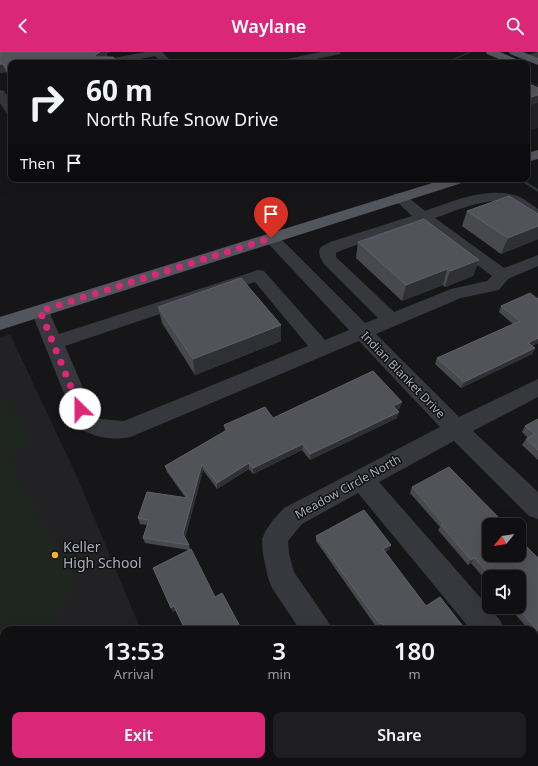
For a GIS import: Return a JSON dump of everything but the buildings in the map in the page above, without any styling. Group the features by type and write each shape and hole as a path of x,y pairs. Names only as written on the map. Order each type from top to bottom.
{"main road":[{"path":"491,52 510,60"},
{"path":"514,52 524,60"},
{"path":"530,65 538,72"},
{"path":"354,211 420,182"},
{"path":"0,324 450,182"}],"street":[{"path":"297,60 336,52"},
{"path":"119,60 157,53 165,60"},
{"path":"1,87 8,104"},
{"path":"390,319 330,260 327,252 336,246 423,216 488,197 501,196 514,200 538,216"},
{"path":"399,197 502,275"},
{"name":"Indian Blanket Drive","path":"271,238 456,429 538,508"},
{"path":"40,311 86,422 97,428 125,430 458,292 493,286 502,275 538,260"},
{"path":"53,343 258,275 320,348"},
{"name":"Meadow Circle North","path":"314,626 282,578 276,554 275,539 282,528 293,516 456,429 538,388"},
{"path":"361,479 487,626"}],"shaded area":[{"path":"530,81 538,85 538,128 530,130"},
{"name":"Keller High School","path":"10,334 78,479 139,626 0,626 0,337"},
{"path":"6,396 32,443 8,456 75,584 52,626 0,626 0,399"}],"waterway":[{"path":"451,60 471,52"},
{"path":"524,182 538,191"}],"place":[{"name":"Keller High School","path":"55,555"}],"route":[{"path":"80,409 40,311 271,238"}]}
